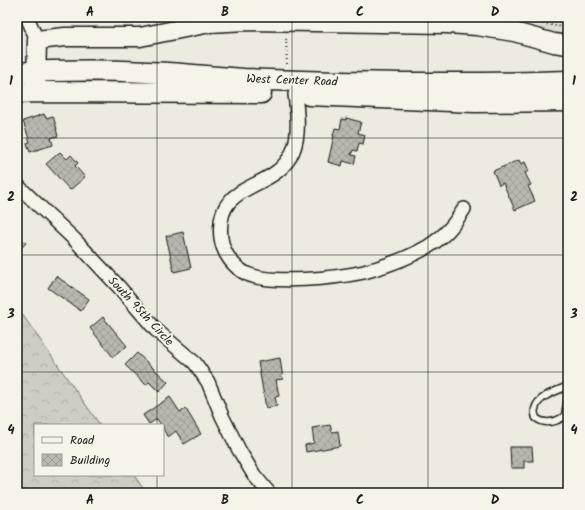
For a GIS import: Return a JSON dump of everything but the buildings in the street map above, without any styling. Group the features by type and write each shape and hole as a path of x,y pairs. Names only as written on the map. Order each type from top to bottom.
{"main road":[{"name":"West Center Road","path":"17,73 126,71 328,82 484,83 568,81"},
{"name":"West Center Road","path":"27,92 242,92 475,102 568,101"}],"street":[{"path":"27,17 37,40 37,72 27,92"},
{"path":"37,40 65,37 140,37 210,23 285,19 384,20 448,24 478,24 554,43 568,45"},
{"path":"295,94 297,131 296,141 292,152 284,165 271,176 236,194 223,216 221,227 223,247 234,265 242,271 258,277 292,279 322,279 364,272 402,259 430,245 451,229 464,209"},
{"name":"South 95th Circle","path":"17,185 74,239 119,287 156,330 195,363 208,382 222,416 239,450 254,475 268,493"}],"lane":[{"path":"568,386 550,393 538,402 534,410 536,418 541,421 548,422 558,420 565,416 568,396"}],"path":[{"path":"285,19 287,71"},
{"path":"530,21 568,28"}],"shaded area":[{"path":"446,17 568,17 568,39"}],"green space":[{"path":"17,307 99,424 34,424 34,476 135,476 146,493 17,493"}]}
